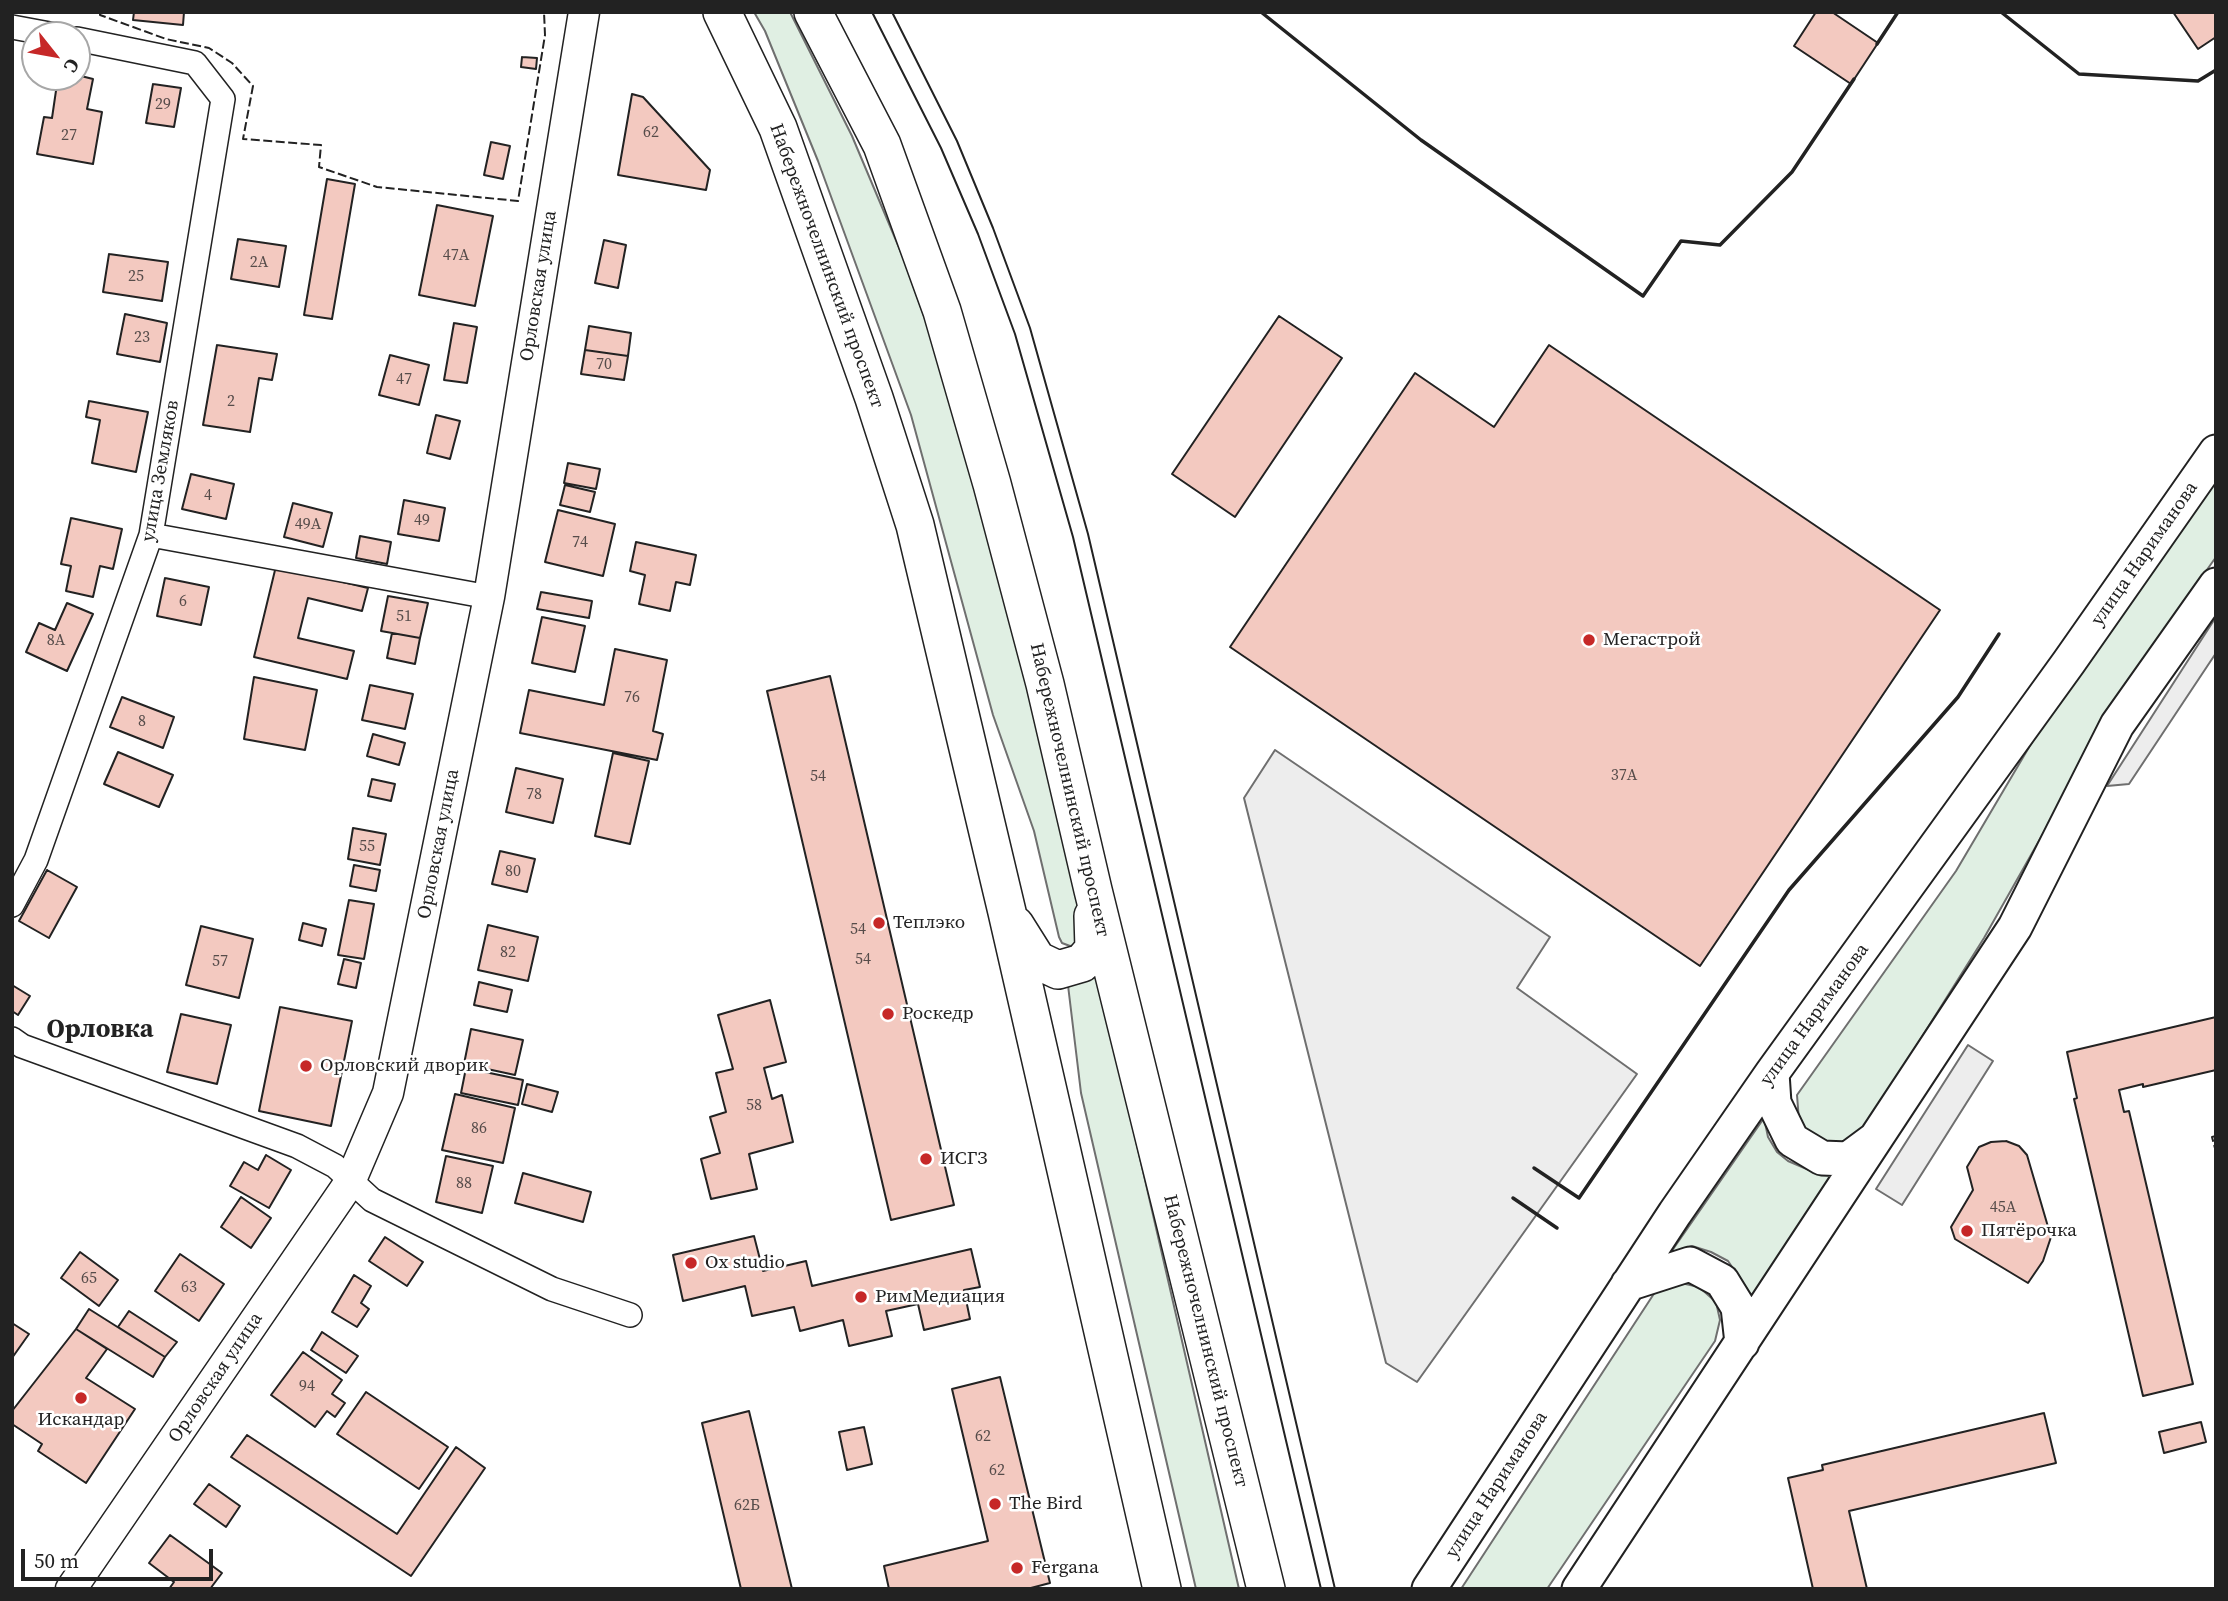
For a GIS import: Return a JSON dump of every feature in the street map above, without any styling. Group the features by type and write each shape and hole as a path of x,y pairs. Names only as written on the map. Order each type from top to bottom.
{"main road":[{"name":"Набережночелнинский проспект","path":"722,12 778,128 874,398 911,512 1007,912 1162,1589"},
{"name":"Набережночелнинский проспект","path":"813,12 882,145 942,312 992,484 1045,684 1093,890 1272,1584"},
{"name":"улица Нариманова","path":"1429,1589 1628,1284 1772,1073 2069,662 2216,452"},
{"path":"1579,1589 2015,927 2117,725 2216,585"},
{"path":"1007,912 1037,961 1058,970 1070,967 1082,963 1094,949 1093,890"},
{"path":"1772,1073 1774,1103 1792,1140 1822,1158 1848,1159 1879,1135"},
{"path":"1628,1284 1690,1264 1722,1281 1738,1307 1742,1343"}],"street":[{"name":"Орловская улица","path":"71,1589 351,1182 388,1093 489,597 584,12"},
{"name":"улица Земляков","path":"12,905 36,860 151,536 223,99 195,63 91,43"},
{"path":"151,536 489,597"},
{"path":"12,1040 22,1046 297,1146 335,1166 372,1200 552,1289 630,1315"}],"green space":[{"path":"754,12 790,12 852,136 903,257 949,386 986,516 1086,928 1077,945 1062,943 1059,937 1034,831 993,715 911,415 818,161 765,31"},
{"path":"2216,479 2216,557 2134,673 1984,938 1866,1126 1849,1141 1837,1146 1804,1130 1799,1121 1797,1095 1956,871 2038,732"},
{"path":"1097,971 1239,1589 1196,1589 1081,1093 1067,977"},
{"path":"1764,1118 1768,1137 1777,1152 1788,1161 1816,1173 1834,1174 1756,1302 1728,1261 1692,1246 1669,1255"},
{"path":"1681,1283 1699,1287 1716,1302 1720,1320 1715,1341 1547,1589 1461,1589 1659,1286"}],"shaded area":[{"path":"2216,617 2216,653 2129,784 2107,786"},
{"path":"1275,750 1550,937 1517,988 1637,1074 1417,1382 1386,1363 1244,798"},
{"path":"1968,1045 1993,1061 1902,1205 1876,1189"}],"building":[{"path":"134,12 184,12 183,25 133,20"},
{"path":"1816,12 1832,12 1878,43 1851,84 1794,46"},
{"path":"2173,12 2216,12 2216,37 2198,49"},
{"path":"522,57 537,58 536,69 521,67"},
{"path":"153,84 181,88 174,127 146,123"},
{"path":"56,91 91,91 87,109 102,112 93,164 37,154 44,117 52,118"},
{"path":"632,94 643,97 710,170 706,190 618,175"},
{"path":"491,142 510,146 503,179 484,175"},
{"path":"327,179 355,184 332,319 304,315"},
{"path":"437,205 493,216 475,306 419,295"},
{"path":"238,239 286,246 279,287 231,279"},
{"path":"604,240 626,245 618,288 595,283"},
{"path":"109,254 168,262 162,301 103,292"},
{"path":"125,314 167,323 160,362 117,354"},
{"path":"1279,316 1342,358 1235,517 1172,474"},
{"path":"454,323 477,327 467,383 444,380"},
{"path":"589,326 631,333 628,356 585,350"},
{"path":"217,345 277,354 272,380 259,378 250,432 203,425"},
{"path":"1549,345 1940,610 1700,966 1230,647 1415,373 1494,427"},
{"path":"585,350 628,356 624,380 581,374"},
{"path":"390,355 429,365 419,405 379,395"},
{"path":"89,401 148,412 136,472 92,463 100,420 86,417"},
{"path":"436,415 460,421 450,459 427,453"},
{"path":"568,463 600,469 596,489 564,483"},
{"path":"191,474 234,484 226,519 182,509"},
{"path":"565,485 595,492 590,512 560,505"},
{"path":"404,500 445,508 439,541 398,534"},
{"path":"293,503 332,513 323,547 284,537"},
{"path":"558,510 615,524 603,576 545,562"},
{"path":"71,518 122,529 113,569 100,566 93,597 66,591 71,566 61,564"},
{"path":"360,536 391,542 387,564 356,558"},
{"path":"636,542 696,555 690,585 676,582 670,611 639,604 645,575 630,571"},
{"path":"276,566 368,588 362,611 308,598 298,638 354,651 347,679 254,657"},
{"path":"165,578 209,587 201,625 157,616"},
{"path":"541,592 592,601 589,618 537,609"},
{"path":"388,596 428,603 420,638 381,631"},
{"path":"67,603 93,614 67,671 26,652 39,623 55,630"},
{"path":"542,617 585,626 575,672 532,663"},
{"path":"392,633 420,638 415,664 387,658"},
{"path":"615,649 667,660 653,731 663,734 657,760 520,733 529,690 604,705"},
{"path":"830,676 954,1205 891,1220 767,691"},
{"path":"254,677 317,690 305,750 244,739"},
{"path":"370,685 413,694 405,729 362,720"},
{"path":"122,697 174,717 163,748 110,727"},
{"path":"373,734 405,743 399,765 367,756"},
{"path":"118,752 173,775 159,807 104,784"},
{"path":"613,753 649,761 630,844 595,836"},
{"path":"516,768 563,779 553,823 506,812"},
{"path":"372,779 395,784 391,801 368,796"},
{"path":"353,828 386,834 380,865 348,859"},
{"path":"500,851 535,859 527,892 492,884"},
{"path":"354,865 380,870 376,891 350,886"},
{"path":"47,870 77,887 49,938 19,921"},
{"path":"349,900 374,904 364,959 338,955"},
{"path":"303,923 326,929 322,946 299,940"},
{"path":"488,925 538,937 528,981 478,970"},
{"path":"201,926 253,939 239,998 186,985"},
{"path":"344,959 361,963 356,988 338,984"},
{"path":"479,982 512,990 507,1012 474,1005"},
{"path":"12,985 30,996 18,1015 12,1011"},
{"path":"770,1000 786,1062 764,1068 772,1099 782,1095 793,1142 749,1154 757,1189 711,1199 701,1159 720,1153 710,1117 726,1112 716,1073 733,1069 718,1015"},
{"path":"280,1007 352,1021 331,1126 259,1111"},
{"path":"181,1014 231,1025 217,1084 167,1072"},
{"path":"2216,1017 2216,1070 2119,1090 2124,1112 2129,1111 2193,1384 2143,1396 2074,1099 2077,1098 2067,1052"},
{"path":"471,1029 523,1040 515,1075 464,1064"},
{"path":"466,1068 523,1080 518,1105 461,1093"},
{"path":"527,1084 558,1092 552,1112 522,1104"},
{"path":"455,1094 515,1108 503,1163 442,1150"},
{"path":"2006,1141 2019,1146 2027,1155 2051,1237 2043,1261 2028,1283 1955,1239 1951,1227 1973,1190 1967,1167 1979,1147 1991,1142"},
{"path":"266,1155 291,1170 269,1208 230,1186 244,1162 258,1170"},
{"path":"446,1156 493,1166 482,1213 436,1202"},
{"path":"523,1173 591,1192 583,1222 515,1203"},
{"path":"241,1197 271,1218 251,1248 221,1227"},
{"path":"754,1236 763,1271 806,1261 812,1286 971,1249 980,1287 964,1290 970,1319 924,1330 918,1304 886,1311 892,1336 849,1346 843,1320 800,1331 794,1307 752,1316 745,1286 683,1301 673,1255"},
{"path":"385,1237 423,1262 407,1286 369,1261"},
{"path":"80,1252 118,1280 99,1306 61,1278"},
{"path":"180,1254 224,1284 199,1321 155,1291"},
{"path":"354,1275 371,1286 361,1303 369,1309 357,1327 332,1312"},
{"path":"89,1309 165,1357 153,1377 76,1329"},
{"path":"129,1311 177,1342 165,1357 118,1327"},
{"path":"12,1323 29,1334 12,1358"},
{"path":"76,1329 107,1349 86,1378 135,1409 86,1483 38,1451 42,1444 12,1424 12,1411"},
{"path":"322,1332 358,1356 346,1373 311,1350"},
{"path":"303,1352 342,1380 332,1394 345,1403 335,1417 327,1411 315,1427 271,1395"},
{"path":"1000,1377 1050,1583 1027,1589 889,1589 884,1566 988,1541 952,1389"},
{"path":"366,1392 448,1447 419,1489 337,1434"},
{"path":"749,1411 792,1589 741,1589 702,1423"},
{"path":"2044,1413 2056,1463 1849,1511 1867,1589 1813,1589 1788,1478 1823,1470 1822,1465"},
{"path":"2201,1422 2206,1442 2164,1453 2159,1432"},
{"path":"864,1427 872,1464 847,1470 839,1432"},
{"path":"247,1435 397,1534 456,1447 485,1468 411,1576 231,1457"},
{"path":"209,1484 240,1506 226,1527 194,1504"},
{"path":"170,1535 222,1573 210,1589 169,1589 174,1582 149,1563"}],"tram line":[{"path":"872,12 941,148 978,234 1015,334 1073,537 1321,1589"},
{"path":"892,12 957,141 993,228 1030,328 1088,534 1335,1589"}],"fence":[{"path":"100,12 100,15 166,39 209,48 232,63 253,86 243,139 321,145 319,167 377,187 518,201 545,35 544,12"},
{"path":"2216,1136 2212,1137 2216,1152"}],"wall":[{"path":"1261,12 1421,140 1643,296 1681,241 1720,245 1792,172 1854,79"},
{"path":"1877,44 1898,12"},
{"path":"2001,12 2079,74 2198,81 2216,70"},
{"path":"1534,1168 1579,1198 1789,890 1958,697 1999,634"},
{"path":"1513,1198 1557,1228"}],"place":[{"name":"Мегастрой","path":"1589,640"},
{"name":"Теплэко","path":"879,923"},
{"name":"Роскедр","path":"888,1014"},
{"name":"Орловский дворик","path":"306,1066"},
{"name":"ИСГЗ","path":"926,1159"},
{"name":"Пятёрочка","path":"1967,1231"},
{"name":"Ox studio","path":"691,1263"},
{"name":"РимМедиация","path":"861,1297"},
{"name":"Искандар","path":"81,1398"},
{"name":"The Bird","path":"995,1504"},
{"name":"Fergana","path":"1017,1568"}],"district":[{"name":"Орловка","path":"100,1030"}]}
